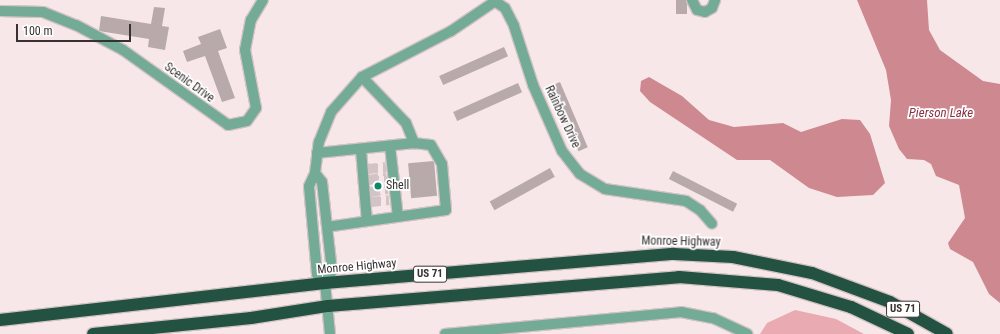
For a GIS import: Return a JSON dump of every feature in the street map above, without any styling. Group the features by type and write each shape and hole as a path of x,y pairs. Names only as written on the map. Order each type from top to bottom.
{"highway":[{"name":"Monroe Highway","path":"0,320 325,283 674,254 761,260 857,288 947,334"},
{"name":"US 71","path":"93,334 251,318 328,306 679,277 778,285 851,307 908,334"}],"street":[{"name":"Scenic Drive","path":"0,11 43,12 76,25 123,50 228,124 247,121 256,108 245,50 250,20 263,0"},
{"path":"692,0 697,10 705,12 712,8 715,0"},
{"name":"Rainbow Drive","path":"330,334 325,283 317,274 309,186 315,173 317,153 331,112 362,77 451,31 496,1 505,8 514,26 533,85 571,165 605,189 686,201 700,210 712,224"},
{"path":"362,77 406,123 414,143"},
{"path":"317,153 361,150 414,143 431,145 442,164 446,210 327,227"},
{"path":"390,146 392,199 398,217"},
{"path":"361,150 365,170 368,203 367,221"},
{"name":"Rainbow Drive","path":"315,173 322,182 332,271 325,283"},
{"path":"445,334 675,312 713,318 747,334"}],"shaded area":[{"path":"795,310 836,319 864,334 760,334 767,323"}],"water":[{"name":"Pierson Lake","path":"857,0 927,0 929,30 940,50 983,81 1000,84 1000,303 989,294 973,262 950,249 948,243 965,218 959,185 936,176 931,164 924,160 907,159 899,149 889,126 891,100 886,70"},
{"path":"649,77 682,96 709,120 734,127 783,123 801,132 842,119 860,120 870,134 885,183 873,195 837,197 809,188 770,160 737,160 650,102 640,91 641,81"}],"building":[{"path":"676,0 687,0 687,14 676,14"},
{"path":"154,7 165,8 162,26 169,27 165,50 148,47 149,39 99,31 101,16 151,24"},
{"path":"220,29 227,48 218,51 235,98 222,102 205,56 187,62 183,51 201,44 198,37"},
{"path":"504,47 508,56 443,85 439,76"},
{"path":"560,82 588,147 579,151 551,86"},
{"path":"518,83 522,92 457,121 453,112"},
{"path":"434,161 437,196 411,198 408,163"},
{"path":"550,168 555,177 494,210 490,201"},
{"path":"673,171 737,204 733,212 669,179"}],"tunnel":[{"path":"368,169 386,167"},
{"path":"369,180 387,177"},
{"path":"370,192 388,189"},
{"path":"371,202 389,200"}],"place":[{"name":"Shell","path":"378,186"}]}
